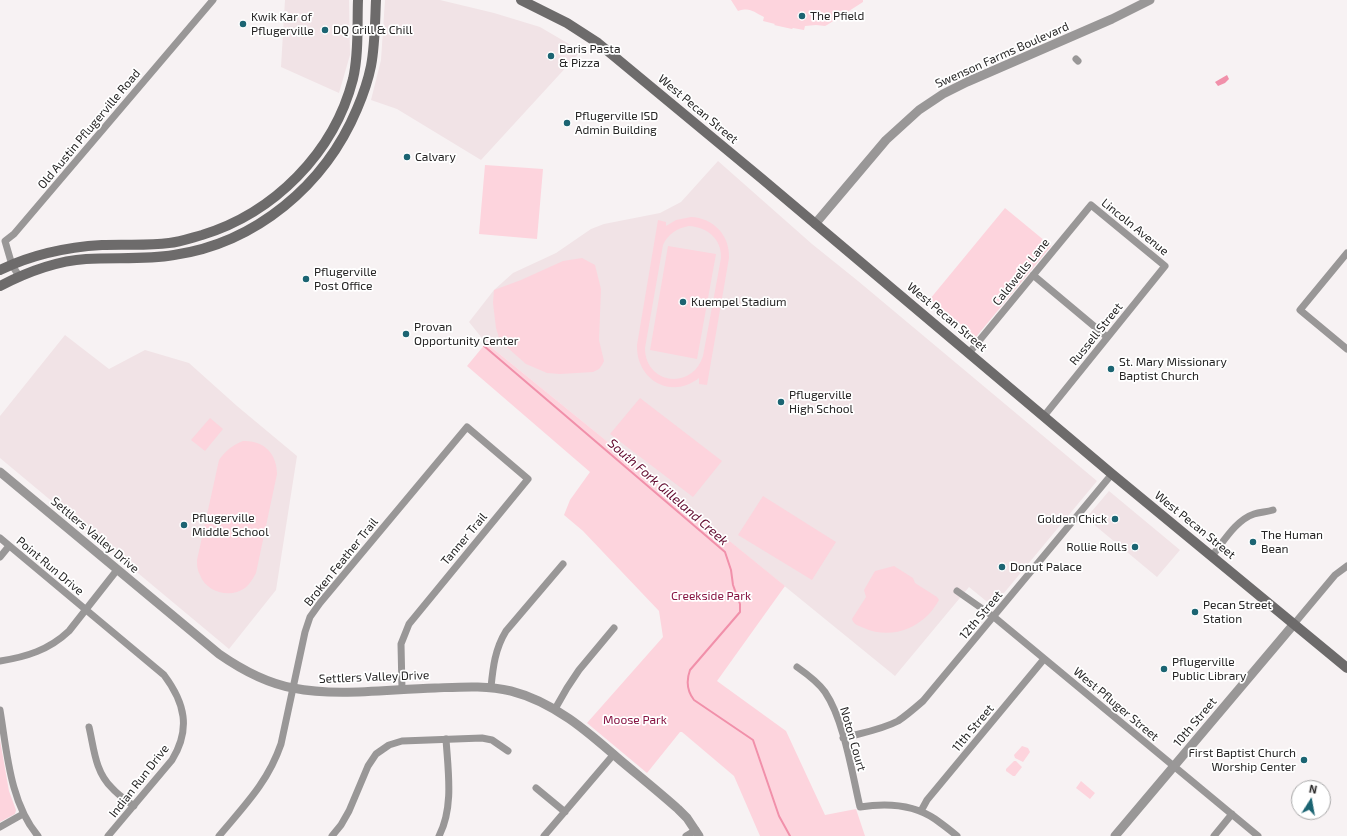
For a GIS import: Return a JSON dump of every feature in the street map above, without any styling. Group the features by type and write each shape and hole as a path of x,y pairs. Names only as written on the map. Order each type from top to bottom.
{"main road":[{"path":"0,270 39,256 73,249 103,245 171,243 189,239 214,231 236,221 272,200 292,182 314,157 336,123 353,77 357,53 358,0"},
{"path":"0,286 19,276 61,263 84,259 156,257 192,252 215,245 240,234 280,211 300,193 326,163 350,124 363,94 371,66 376,0"},
{"name":"West Pecan Street","path":"521,0 567,23 598,43 1112,474 1347,668"},
{"path":"349,91 363,94"},
{"path":"272,200 280,211"},
{"path":"189,239 192,252"},
{"path":"132,245 132,258"}],"street":[{"name":"Old Austin Pflugerville Road","path":"19,276 12,265 5,241 14,234 213,0"},
{"name":"Swenson Farms Boulevard","path":"815,224 886,140 919,110 942,94 1112,20 1150,0"},
{"name":"Lincoln Avenue","path":"1091,205 1165,266"},
{"name":"Caldwells Lane","path":"969,353 1091,205"},
{"path":"1347,253 1300,310 1347,349"},
{"name":"Russell Street","path":"1044,416 1165,266"},
{"path":"1033,275 1107,337"},
{"name":"Broken Feather Trail","path":"219,836 260,786 276,760 281,744 305,632 314,610 467,427"},
{"name":"Tanner Trail","path":"402,689 402,644 409,624 528,479 467,427"},
{"name":"Settlers Valley Drive","path":"0,472 219,654 235,665 266,680 292,688 314,692 491,687 530,697 555,709 571,719 678,809 698,833"},
{"name":"12th Street","path":"843,738 882,728 897,721 923,701 1112,474"},
{"path":"1212,556 1244,518 1273,510"},
{"name":"Point Run Drive","path":"0,538 86,610"},
{"path":"0,557 9,546"},
{"path":"491,687 495,656 501,639 506,631 563,564"},
{"path":"1294,624 1335,575 1347,566"},
{"path":"0,661 32,654 54,644 69,631 117,570"},
{"name":"West Pfluger Street","path":"957,591 994,617 1258,836"},
{"name":"Indian Run Drive","path":"86,610 164,676 174,688 183,713 183,734 177,752 172,760 108,836"},
{"name":"10th Street","path":"1115,836 1294,624"},
{"path":"555,709 566,688 579,670 614,628"},
{"name":"11th Street","path":"921,811 927,800 1044,659"},
{"name":"Noton Court","path":"797,667 813,679 824,691 835,710 860,807 891,805 921,811"},
{"path":"0,710 13,783 23,814 38,836"},
{"path":"89,727 97,766 102,777 112,788 134,806"},
{"path":"332,836 341,825 349,811 368,766 376,754 389,745 402,741 482,738 492,740 508,751"},
{"path":"439,836 444,826 449,799 446,740"},
{"path":"544,836 614,754"},
{"path":"536,788 565,812"},
{"path":"921,811 934,818 957,836"},
{"path":"0,827 23,814"},
{"path":"1214,836 1232,814"},
{"path":"686,836 698,833"}],"shaded area":[{"path":"285,0 349,0 350,55 339,93 281,67"},
{"path":"385,0 440,0 494,13 540,27 581,51 481,160 397,109 371,100 381,60"},
{"path":"1227,75 1229,79 1225,83 1218,86 1215,82"},
{"name":"Pflugerville High School","path":"718,161 812,244 1097,481 994,605 991,605 969,587 895,676 486,343 469,322 494,290 513,273 556,253 591,229 604,224 660,213 681,202"},
{"name":"Pflugerville Middle School","path":"65,335 109,369 145,350 189,363 237,406 297,456 276,590 229,649 0,458 0,416"},
{"path":"1109,491 1180,550 1157,577 1086,518"}],"green space":[{"name":"The Pfield","path":"731,0 863,0 863,2 825,26 805,26 804,30 792,29 763,21 764,17 749,10 738,11"},
{"path":"485,165 543,169 537,239 479,234"},
{"path":"1005,208 1051,246 976,337 930,299"},
{"path":"691,217 699,218 713,224 723,235 729,250 729,258 707,385 699,384 699,378 688,384 677,387 657,383 649,377 642,368 638,357 637,345 658,220 666,222 666,226 676,220","holes":["689,226 696,227 712,235 719,245 721,258 703,356 697,367 689,375 670,379 660,376 653,369 647,360 645,348 663,245 667,238 677,230"]},
{"name":"Kuempel Stadium","path":"668,246 716,254 697,359 650,350"},
{"path":"582,258 595,265 601,289 599,340 604,361 599,369 593,372 560,374 547,373 526,364 500,341 496,328 493,303 494,290 521,280 563,261"},
{"name":"Creekside Park","path":"486,343 785,586 717,681 786,731 825,815 856,809 865,836 760,836 734,776 682,732 680,732 647,773 587,723 663,637 659,611 583,531 564,515 570,500 590,472 467,366"},
{"path":"640,398 722,461 693,497 610,434"},
{"path":"210,418 223,429 205,451 191,440"},
{"path":"243,441 257,443 268,450 275,460 277,474 256,573 245,588 232,593 226,593 219,592 207,586 198,571 197,560 219,460 230,448"},
{"path":"763,496 836,542 812,580 738,535"},
{"path":"894,566 913,578 915,583 937,597 939,600 938,602 921,621 914,626 898,632 881,633 857,625 852,619 866,597 864,590 875,571"},
{"path":"0,740 9,791 16,810 15,814 0,822"},
{"path":"1022,746 1028,748 1030,752 1023,762 1015,758 1014,755"},
{"path":"1014,761 1022,767 1015,776 1013,776 1006,771 1006,769"},
{"path":"1081,781 1095,793 1090,799 1076,788"}],"waterway":[{"name":"South Fork Gilleland Creek","path":"484,346 725,552 731,570 733,585 740,604 740,612 690,670 688,678 689,689 694,700 753,740 779,816 790,836"}],"place":[{"name":"The Pfield","path":"802,16"},
{"name":"Kwik Kar of Pflugerville","path":"243,24"},
{"name":"DQ Grill & Chill","path":"325,30"},
{"name":"Baris Pasta & Pizza","path":"551,56"},
{"name":"Pflugerville ISD Admin Building","path":"567,123"},
{"name":"Calvary","path":"407,157"},
{"name":"Pflugerville Post Office","path":"306,279"},
{"name":"Kuempel Stadium","path":"683,302"},
{"name":"Provan Opportunity Center","path":"406,334"},
{"name":"St. Mary Missionary Baptist Church","path":"1111,369"},
{"name":"Pflugerville High School","path":"781,402"},
{"name":"Golden Chick","path":"1115,519"},
{"name":"Pflugerville Middle School","path":"184,525"},
{"name":"The Human Bean","path":"1253,542"},
{"name":"Rollie Rolls","path":"1135,547"},
{"name":"Donut Palace","path":"1002,567"},
{"name":"Pecan Street Station","path":"1195,612"},
{"name":"Pflugerville Public Library","path":"1164,669"},
{"name":"First Baptist Church Worship Center","path":"1304,760"}],"park label":[{"name":"Moose Park","path":"635,720"}]}
